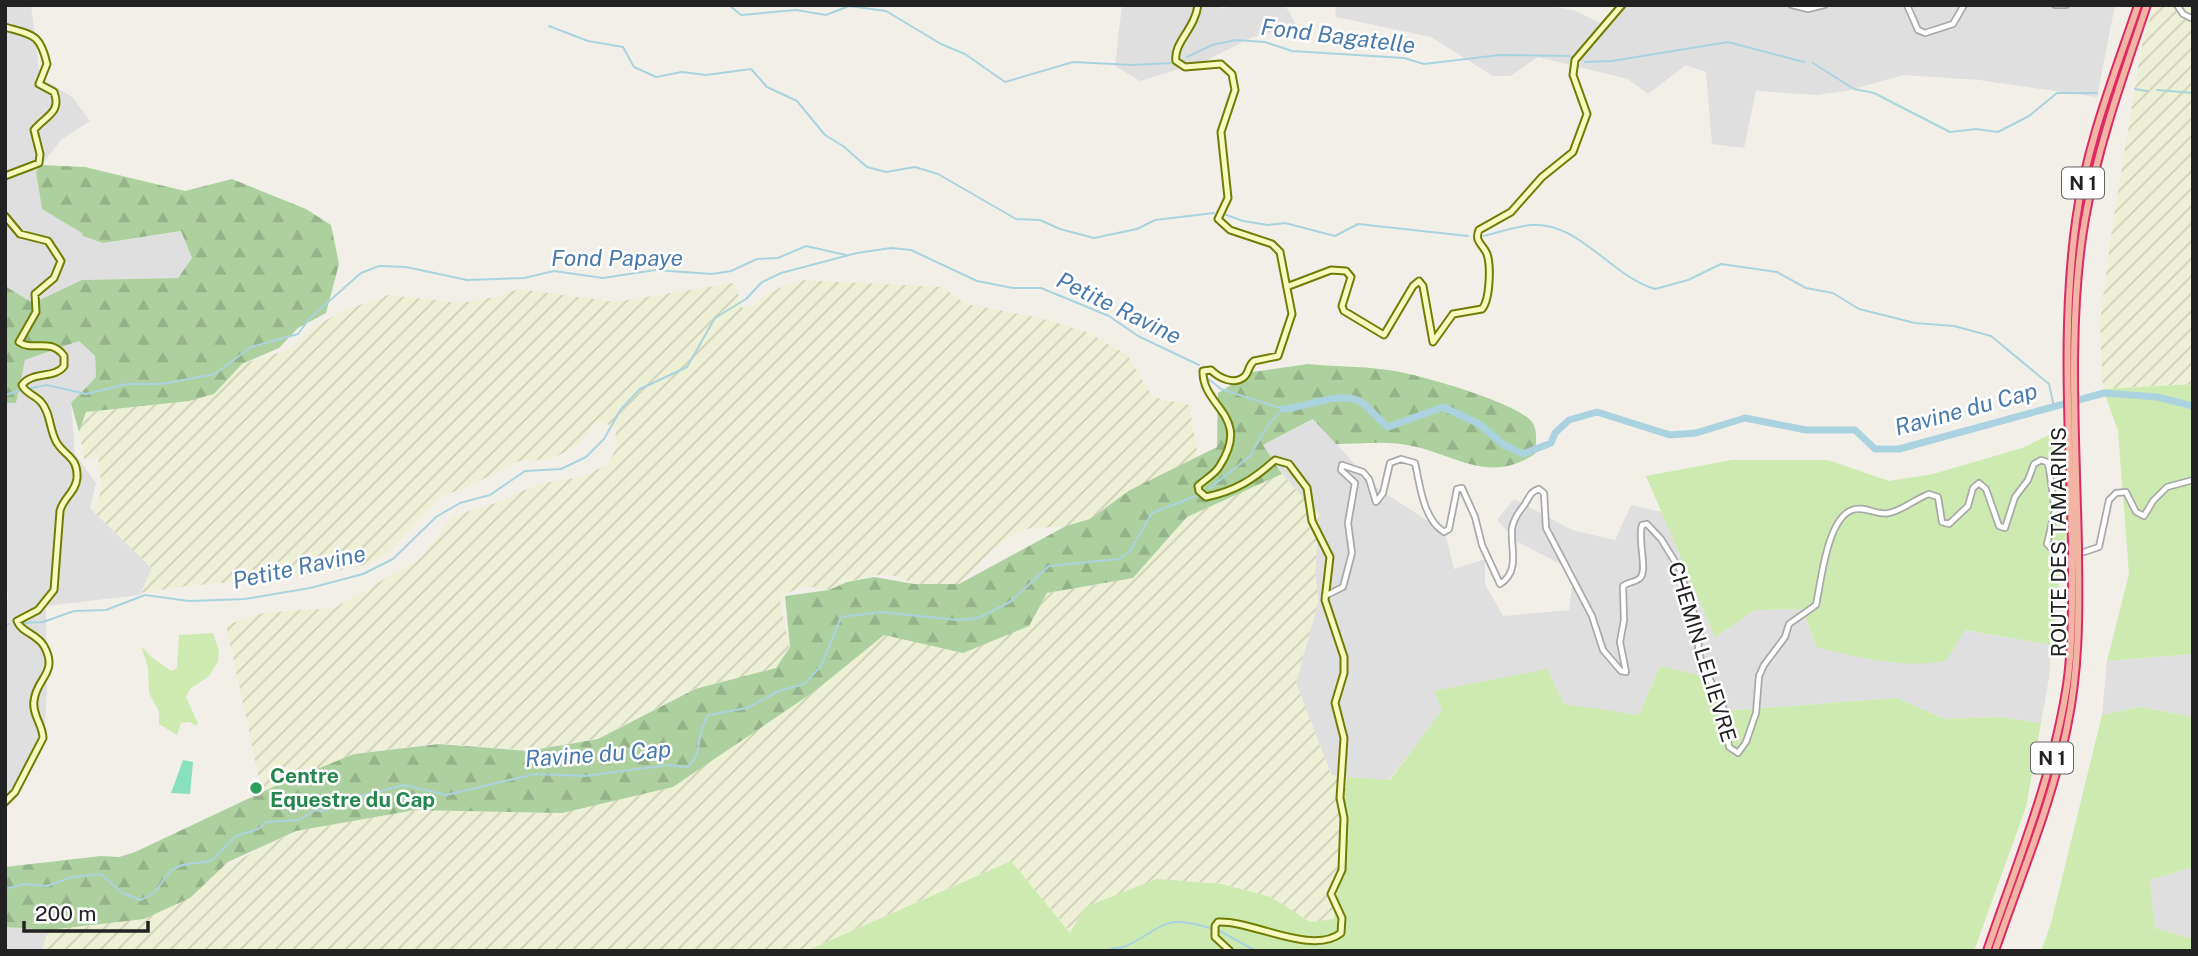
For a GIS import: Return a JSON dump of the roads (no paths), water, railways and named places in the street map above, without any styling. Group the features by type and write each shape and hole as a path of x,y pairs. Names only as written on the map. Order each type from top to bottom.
{"highway":[{"name":"ROUTE DES TAMARINS","path":"1995,951 2049,794 2067,727 2078,638 2072,369 2068,309 2076,220 2101,113 2138,5"},
{"name":"ROUTE DES TAMARINS","path":"2072,369 2084,221 2109,117 2147,5"},
{"name":"ROUTE DES TAMARINS","path":"1987,951 2038,804 2060,726 2071,638 2075,557"}],"main road":[{"path":"1198,5 1195,20 1176,49 1176,61 1185,67 1221,64 1229,70 1235,85 1234,100 1222,132 1228,194 1218,219 1230,230 1276,247 1289,286 1292,314 1278,356 1254,361 1246,375 1235,380 1221,378 1211,370 1203,371 1209,392 1227,415 1231,426 1223,459 1214,473 1198,486 1199,491 1206,497 1234,489 1256,478 1275,460 1289,464 1307,488 1311,521 1330,557 1325,596 1345,664 1335,703 1344,738 1340,798 1344,818 1342,870 1331,894 1342,918 1341,933 1329,943 1308,947 1224,921 1216,924 1214,930 1217,940 1230,951"},
{"path":"1289,286 1331,270 1346,271 1351,277 1342,306 1344,311 1384,335 1419,281 1423,286 1433,342 1453,314 1482,309 1487,300 1488,261 1477,240 1479,230 1511,212 1542,177 1573,152 1587,114 1573,75 1575,60 1622,5"},
{"path":"5,27 28,33 39,40 47,64 39,84 54,92 57,104 51,115 34,130 39,163 5,176"},
{"path":"5,216 20,234 48,241 61,261 54,278 35,294 36,312 19,342 23,346 53,346 64,356 64,366 60,371 23,382 22,387 43,404 56,441 75,460 77,476 74,488 64,500 60,511 54,590 38,610 17,621 18,626 40,639 47,654 49,668 34,701 43,738 15,792 5,802"}],"street":[{"path":"1792,5 1808,9 1824,5"},
{"path":"1907,5 1918,30 1925,33 1953,24 1964,5"},
{"path":"2055,5 2066,5"},
{"path":"2177,5 2183,14 2193,19"},
{"name":"CHEMIN LELIEVRE","path":"1325,596 1343,587 1352,553 1348,523 1355,483 1341,470 1342,465 1363,472 1369,479 1376,502 1383,493 1390,464 1401,459 1415,463 1428,509 1436,525 1444,532 1448,529 1457,489 1462,488 1475,517 1482,545 1500,584 1508,578 1515,556 1512,536 1514,518 1532,493 1539,489 1544,493 1546,528 1592,616 1600,644 1621,671 1626,672 1620,642 1624,620 1623,586 1639,579 1643,573 1639,537 1642,525 1647,524 1661,539 1679,568 1700,632 1698,650 1701,660 1724,710 1729,747 1738,753 1746,742 1756,713 1759,676 1764,665 1785,637 1789,624 1816,605 1828,546 1841,518 1849,511 1861,509 1891,513 1929,494 1938,497 1940,518 1942,522 1949,524 1968,506 1973,488 1979,483 1986,489 1999,526 2005,528 2015,496 2031,475 2034,464 2041,460 2047,462 2049,468 2055,510 2047,544 2055,552 2084,552 2099,547 2109,500 2116,493 2126,492 2136,512 2144,516 2153,501 2167,487 2178,481 2193,480"}],"waterway":[{"name":"Fond Bagatelle","path":"729,5 741,15 796,10 826,15 849,6 886,11 941,44 965,54 1005,82 1073,62 1133,65 1171,63"},
{"path":"549,26 588,41 623,47 634,67 656,77 682,72 706,75 751,69 767,87 797,101 825,135 843,146 867,167 886,172 915,167 938,174 1016,219 1040,220 1060,229 1094,238 1137,229 1155,220 1214,213"},
{"name":"Fond Bagatelle","path":"1187,57 1212,45 1236,40 1265,42 1292,51 1404,58 1424,64 1500,55 1570,56"},
{"name":"Fond Bagatelle","path":"1585,62 1612,61 1728,42 1804,62"},
{"name":"Fond Bagatelle","path":"1813,63 1854,89 1874,93 1950,132 1976,129 1998,132 2029,116 2057,93 2097,93"},
{"name":"Fond Bagatelle","path":"2135,89 2147,91"},
{"name":"Fond Bagatelle","path":"2157,90 2193,93"},
{"path":"1224,214 1243,221 1268,225 1285,223 1335,236 1358,224 1468,236"},
{"path":"1484,236 1532,225 1549,226 1580,240 1623,273 1655,289 1688,280 1721,264 1777,272 1806,288 1833,293 1859,309 1915,323 1954,326 1991,336 2049,384 2054,407"},
{"name":"Fond Papaye","path":"26,389 47,385 86,394 127,384 162,384 215,374 251,347 298,334 310,318 361,273 379,266 406,267 467,280 524,278 554,271 603,278 655,270 712,274 731,271 757,259 778,258 806,246 846,255"},
{"name":"Petite Ravine","path":"23,623 43,622 74,611 106,610 145,595 189,601 245,599 310,588 363,574 393,559 436,517 460,503 490,495 525,471 561,469 586,457 604,439 621,409 640,389 687,367 715,318 746,299 762,282 781,273 857,253 891,248 911,250 977,281 1013,288 1041,288 1109,316 1138,336 1199,365"},
{"name":"Ravine du Cap","path":"1207,378 1221,389 1283,409 1268,425 1250,456 1210,488"},
{"name":"Fond Papaye","path":"5,395 21,390"},
{"name":"Ravine du Cap","path":"1283,409 1346,398 1364,404 1388,427 1443,407 1479,424 1504,445 1523,454 1551,443 1555,433 1569,420 1597,412 1670,435 1696,433 1745,418 1806,430 1855,430 1875,449 1899,449 2104,393 2157,397 2193,406"},
{"name":"Ravine du Cap","path":"5,889 24,884 47,886 72,877 101,874 122,893 141,900 155,892 170,871 182,865 211,861 236,836 258,829 266,822 299,820 315,810 322,811 360,796 404,785 446,795 535,774 585,776 668,765 687,767 698,750 702,728 709,715 747,708 779,691 804,684 821,666 841,617 880,612 958,620 978,618 1010,602 1049,566 1119,559 1130,551 1152,513 1196,496"},
{"name":"Petite Ravine","path":"5,625 9,624"},
{"path":"1105,951 1126,946 1173,922 1210,928"},
{"path":"1218,930 1256,951"}],"place":[{"name":"Centre Equestre du Cap","path":"256,788"}]}
